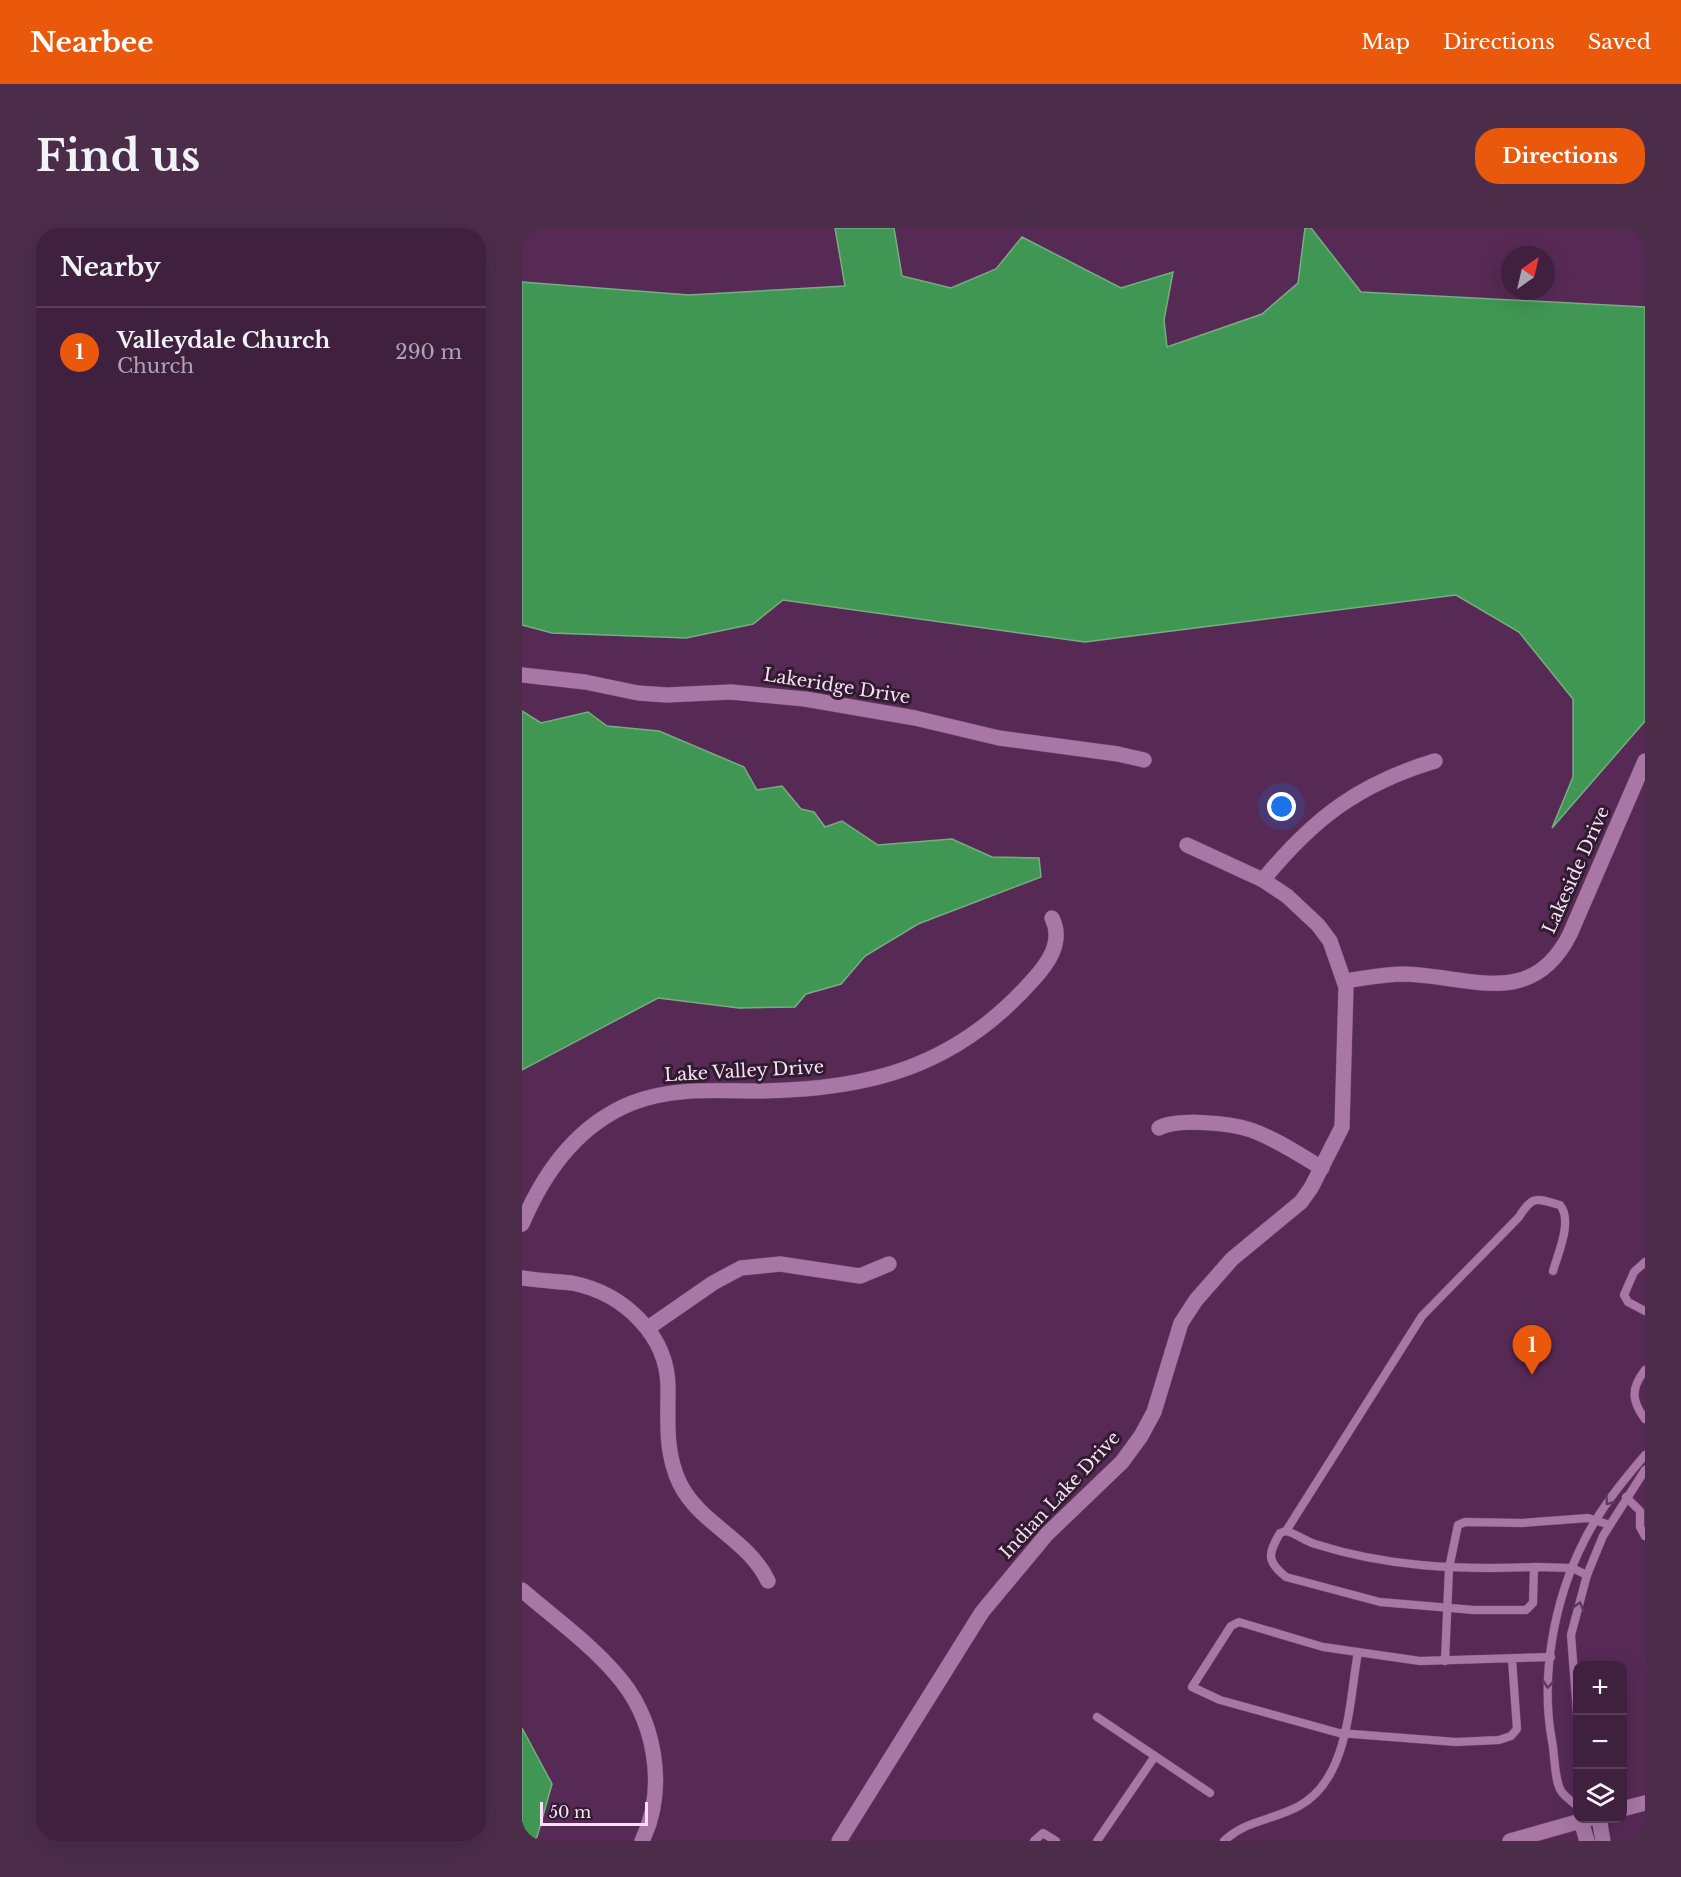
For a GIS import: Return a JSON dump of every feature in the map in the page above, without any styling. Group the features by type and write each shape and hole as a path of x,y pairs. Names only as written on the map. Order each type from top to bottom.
{"street":[{"name":"Lakeridge Drive","path":"522,675 585,682 638,693 667,695 737,692 805,699 915,718 999,738 1119,754 1144,760"},
{"path":"1263,880 1290,847 1332,809 1370,787 1435,761"},
{"name":"Lakeside Drive","path":"1345,981 1406,974 1468,983 1498,984 1527,977 1545,967 1563,948 1645,761"},
{"name":"Indian Lake Drive","path":"839,1841 982,1612 1047,1534 1122,1461 1141,1436 1154,1412 1181,1323 1196,1300 1232,1259 1300,1202 1339,1136 1343,1117 1345,981 1330,940 1318,925 1287,896 1263,880 1186,845"},
{"name":"Lake Valley Drive","path":"522,1224 550,1169 563,1154 586,1131 631,1104 676,1091 770,1091 845,1084 910,1068 948,1052 993,1020 1038,974 1056,945 1058,935 1052,918"},
{"path":"1159,1128 1168,1123 1251,1130 1322,1168"},
{"path":"648,1328 713,1283 741,1268 780,1264 860,1276 889,1264"},
{"path":"522,1278 571,1283 602,1293 628,1308 648,1328 667,1372 666,1434 678,1480 703,1515 754,1556 768,1581"},
{"path":"522,1590 598,1654 616,1674 644,1721 654,1757 657,1790 655,1808 642,1841"},
{"path":"1627,1808 1645,1803"},
{"path":"1510,1841 1573,1821"},
{"path":"1586,1823 1587,1841"},
{"path":"1600,1823 1603,1841"}],"lane":[{"path":"1534,1567 1533,1604 1526,1610 1448,1608 1380,1602 1286,1577 1274,1568 1270,1559 1272,1548 1280,1533 1286,1531 1422,1316 1519,1217 1528,1202 1534,1199 1560,1205 1565,1211 1566,1221 1553,1271"},
{"path":"1645,1262 1634,1272 1624,1295 1628,1302 1645,1311"},
{"path":"1645,1370 1634,1385 1633,1395 1645,1419"},
{"path":"1573,1803 1561,1790 1549,1726 1547,1690 1563,1594 1572,1568 1596,1520 1645,1455"},
{"path":"1577,1715 1571,1635 1587,1575 1610,1525 1645,1470"},
{"path":"1626,1497 1643,1510 1640,1527 1645,1536"},
{"path":"1445,1661 1449,1568 1458,1525 1465,1522 1522,1523 1561,1519 1596,1520 1610,1525"},
{"path":"1286,1531 1312,1544 1353,1555 1449,1568 1572,1568 1587,1575"},
{"path":"1512,1659 1517,1729 1511,1736 1499,1740 1456,1742 1343,1733 1220,1700 1192,1687 1231,1626 1239,1622 1323,1647 1420,1661 1551,1657"},
{"path":"1224,1841 1245,1825 1298,1807 1312,1798 1324,1785 1336,1765 1358,1652"},
{"path":"1097,1717 1210,1793"},
{"path":"1097,1841 1155,1756"},
{"path":"1034,1841 1043,1833 1056,1841"}],"shaded area":[{"path":"835,228 894,228 902,276 951,288 996,269 1022,237 1121,288 1173,272 1164,320 1167,347 1262,314 1298,283 1305,228 1311,228 1361,292 1645,307 1645,721 1552,828 1573,777 1573,699 1519,632 1456,595 1085,642 783,600 753,624 686,638 552,633 522,625 522,282 689,295 845,286"},
{"path":"522,711 541,723 588,712 607,726 659,731 744,767 757,790 782,786 801,809 814,812 825,827 842,821 878,845 952,839 992,857 1039,858 1041,877 918,924 865,956 841,984 806,994 795,1007 739,1008 658,998 522,1070"},
{"path":"522,1728 552,1784 537,1837 532,1841 522,1841"}],"place":[{"name":"Valleydale Church","path":"1532,1375"}]}
